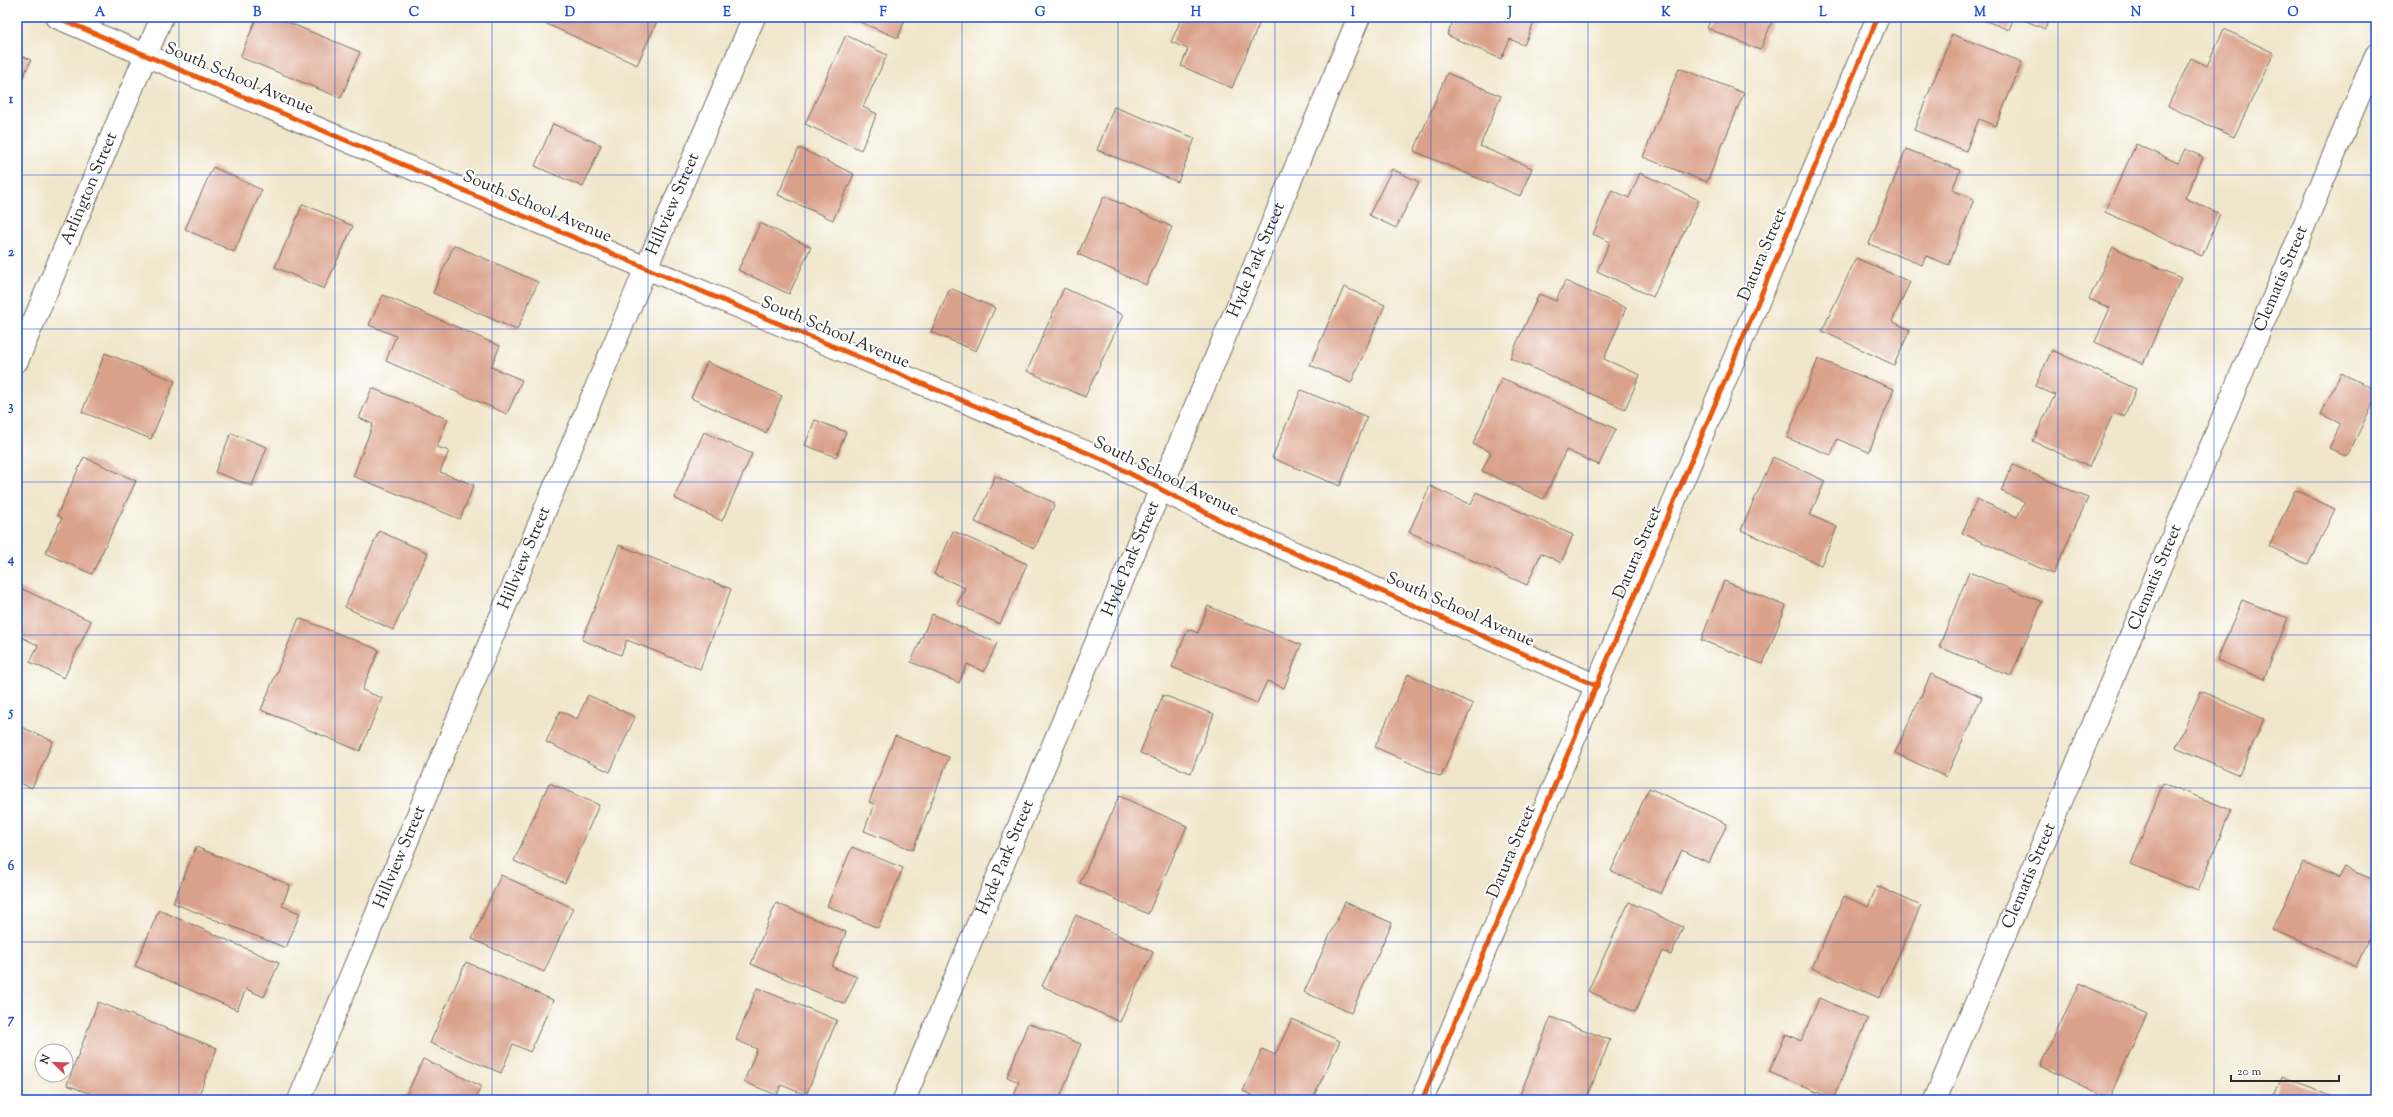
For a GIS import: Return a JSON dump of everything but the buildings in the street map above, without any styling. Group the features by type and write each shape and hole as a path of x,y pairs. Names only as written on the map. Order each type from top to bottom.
{"street":[{"name":"South School Avenue","path":"56,17 646,268 1102,459 1224,522 1597,686"},
{"name":"Arlington Street","path":"17,361 162,17"},
{"name":"Hillview Street","path":"299,1100 646,268 754,17"},
{"name":"Hyde Park Street","path":"904,1100 1359,17"},
{"name":"Datura Street","path":"1422,1100 1878,17"},
{"name":"Clematis Street","path":"1935,1100 2376,55"}],"cycle path":[{"path":"56,17 646,268 1102,459 1224,522 1597,686"},
{"path":"1422,1100 1878,17"}]}
